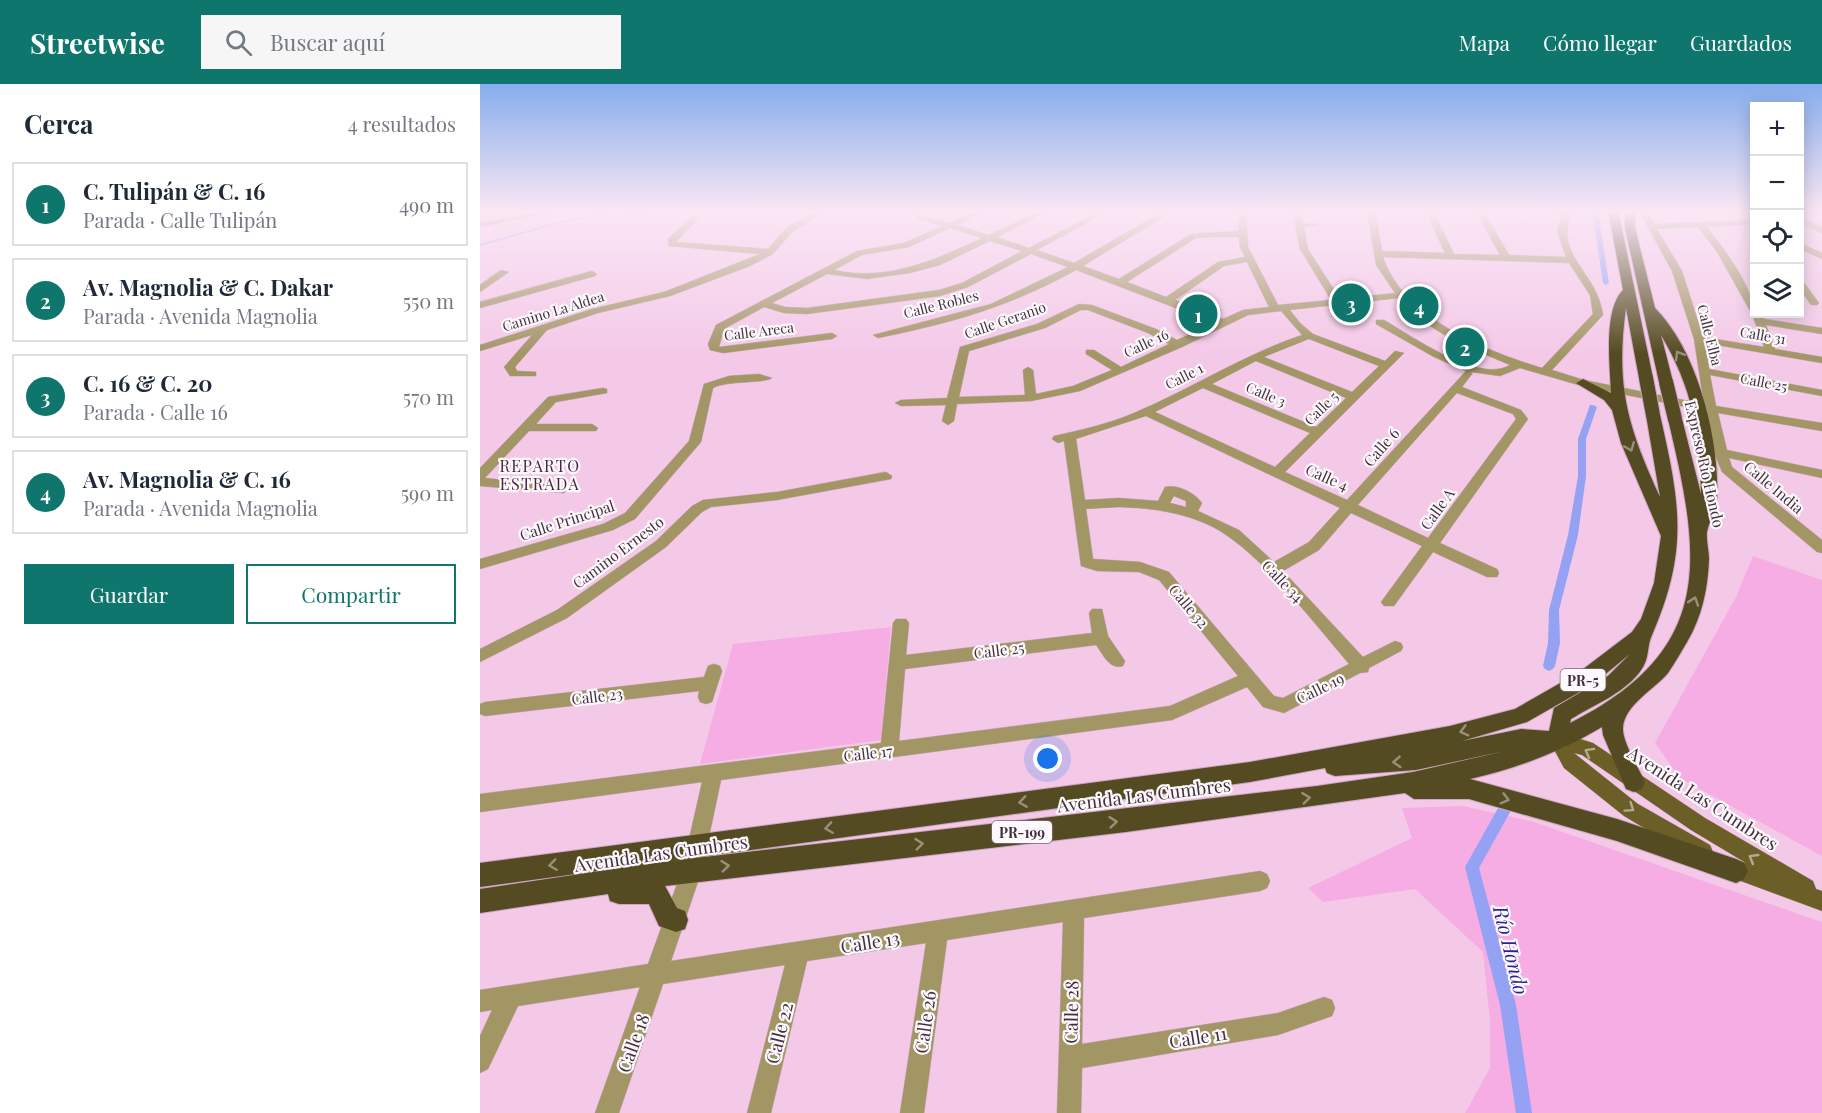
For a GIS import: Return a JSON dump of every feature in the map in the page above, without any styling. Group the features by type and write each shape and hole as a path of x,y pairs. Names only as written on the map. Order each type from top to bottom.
{"highway":[{"path":"1250,772 1416,760 1521,738 1558,740 1561,714 1609,686 1639,656 1641,638 1658,599 1667,567 1671,537 1669,485 1623,258"},
{"name":"Expreso Río Hondo","path":"1558,740 1626,701 1660,669 1686,623 1699,586 1702,568 1701,528 1639,258"},
{"path":"1629,291 1622,298 1616,343 1619,409 1628,443 1671,537"},
{"path":"1650,310 1657,317 1704,405 1710,492 1707,519 1701,528"},
{"path":"1583,383 1610,378 1616,370"},
{"path":"1583,383 1609,397 1619,409"},
{"name":"PR-5","path":"1520,716 1577,684 1629,644 1641,638"},
{"path":"1626,701 1612,725 1613,735 1634,782"},
{"name":"Avenida Las Cumbres","path":"480,875 1250,772 1450,735 1520,716"},
{"name":"Avenida Las Cumbres","path":"480,901 692,870 1385,788 1500,762 1558,740"},
{"path":"1385,788 1469,789 1617,830 1736,871"},
{"path":"480,910 647,890 658,895 668,917 675,920"}],"main road":[{"name":"Avenida Las Cumbres","path":"1558,740 1587,749 1759,862 1822,899"},
{"path":"1558,740 1570,762 1631,810 1736,871 1822,899"}],"street":[{"name":"Camino La Aldea","path":"480,348 594,310 667,294 755,258"},
{"name":"Calle Areca","path":"832,336 715,350 714,344 720,327 850,258"},
{"path":"825,271 859,276 919,269 947,258"},
{"path":"763,304 784,310 807,311 940,293 965,285 1017,258"},
{"path":"1050,258 1168,300 1221,322"},
{"name":"Calle Robles","path":"878,335 949,320 993,306 1027,292 1087,258"},
{"path":"1119,282 1158,258"},
{"path":"1310,258 1337,301"},
{"path":"1379,258 1384,272 1401,295 1422,315 1448,333 1517,365 1583,383 1822,427"},
{"path":"1507,258 1571,260 1594,294 1598,315 1543,373"},
{"name":"Calle Elba","path":"1670,258 1677,271 1699,339 1705,371 1704,405"},
{"path":"1725,258 1750,292"},
{"path":"1168,300 1221,264 1250,259 1278,307 1310,336 1386,365"},
{"path":"480,289 504,272"},
{"path":"480,305 592,274"},
{"path":"1804,288 1818,304"},
{"name":"Calle 16","path":"901,403 950,410 1031,398 1077,388 1120,371 1246,312 1401,295"},
{"name":"Calle Geranio","path":"950,410 964,349 1041,327 1079,307 1089,307 1152,331 1178,345"},
{"path":"1758,318 1771,351"},
{"path":"1763,318 1822,331"},
{"path":"1380,322 1435,352 1471,368 1502,373 1517,365"},
{"path":"532,374 514,374 509,367 544,326"},
{"name":"Calle 1","path":"1078,505 1064,438 1110,426 1146,412 1280,345 1310,336"},
{"name":"Calle 31","path":"1699,339 1822,360"},
{"path":"1090,352 1120,371"},
{"name":"Calle 5","path":"1277,472 1399,353"},
{"path":"1255,357 1354,397"},
{"path":"1028,370 1031,398"},
{"name":"Calle 25","path":"1705,371 1822,393"},
{"name":"Calle 6","path":"1273,570 1314,546 1467,374"},
{"name":"Calle Principal","path":"480,564 608,527 630,516 695,442 708,386 716,382 748,377 766,378"},
{"name":"Calle 3","path":"1203,384 1317,432"},
{"name":"Calle A","path":"1389,602 1522,419 1517,412 1455,388"},
{"path":"480,476 552,399 603,391"},
{"name":"Calle India","path":"1704,405 1726,469 1822,548"},
{"name":"Calle 4","path":"1146,412 1492,573"},
{"path":"525,427 592,428"},
{"path":"1720,452 1822,474"},
{"name":"Camino Ernesto","path":"480,656 562,614 661,544 698,508 708,503 777,496 886,476"},
{"path":"480,482 558,490"},
{"path":"1163,505 1170,490 1191,498 1195,503 1190,513"},
{"name":"Calle 34","path":"1078,505 1149,503 1163,505 1190,513 1235,534 1273,570 1362,667"},
{"name":"Calle 32","path":"1078,505 1086,562 1097,566 1140,567 1164,576 1250,679"},
{"path":"1097,613 1100,638 1117,661"},
{"path":"889,750 901,623"},
{"name":"Calle 25","path":"897,663 1100,638"},
{"name":"Calle 19","path":"1250,679 1269,702 1284,706 1362,667 1395,647"},
{"name":"Calle 17","path":"480,803 1172,713 1250,679"},
{"name":"Calle 23","path":"485,708 710,684"},
{"name":"Calle 18","path":"607,1113 658,974 692,870 713,773"},
{"name":"Calle 13","path":"480,1001 1260,881"},
{"name":"Calle 28","path":"1069,1113 1074,911"},
{"name":"Calle 26","path":"912,1113 938,931"},
{"name":"Calle 22","path":"759,1113 799,952"},
{"path":"480,1061 511,996"},
{"name":"Calle 11","path":"1070,1058 1278,1024 1324,1008"}],"shaded area":[{"path":"1753,556 1822,580 1822,856 1680,778 1655,743 1736,597"},
{"path":"891,627 881,740 700,764 733,644"},
{"path":"1463,806 1531,821 1822,922 1822,1113 1465,1113 1490,1068 1490,1021 1483,952 1415,889 1323,902 1308,888 1412,838 1402,808"}],"waterway":[{"name":"Río Hondo","path":"1602,258 1606,283"},
{"name":"Río Hondo","path":"1549,666 1554,643 1554,610 1573,535 1582,476 1582,439 1593,407"},
{"name":"Río Hondo","path":"1507,805 1472,867 1508,1005 1524,1113"}],"place":[{"name":"C. 16 & C. 20","path":"1351,303"},
{"name":"Av. Magnolia & C. 16","path":"1419,306"},
{"name":"C. Tulipán & C. 16","path":"1198,314"},
{"name":"Av. Magnolia & C. Dakar","path":"1465,347"}],"district":[{"name":"REPARTO ESTRADA","path":"540,474"}]}
